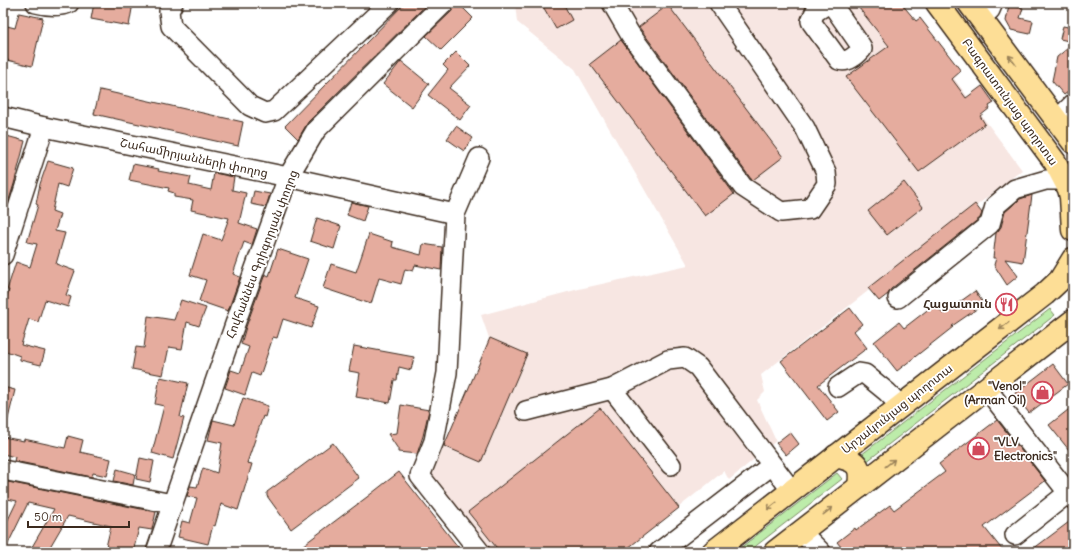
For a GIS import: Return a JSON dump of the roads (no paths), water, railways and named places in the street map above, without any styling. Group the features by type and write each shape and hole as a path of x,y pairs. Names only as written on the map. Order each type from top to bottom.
{"main road":[{"name":"Բագրատունյաց պողոտա","path":"937,3 1052,158 1069,189 1071,197 1073,230"},
{"path":"981,8 1056,120 1073,142"},
{"path":"1073,239 1073,259"},
{"name":"Արշակունյաց պողոտա","path":"713,552 1046,294 1060,280 1073,259"},
{"path":"775,552 1073,321"},
{"path":"836,456 847,458 857,465 860,474 859,487"}],"street":[{"path":"36,3 46,6 69,3"},
{"path":"173,3 170,11 171,26 250,106 265,113 274,111 389,3"},
{"name":"Հովհաննես Գրիգորյան փողոց","path":"156,552 234,324 288,177 316,130 444,3"},
{"path":"612,3 630,34 743,187 781,212 810,209 827,184 826,172 805,128 719,3"},
{"path":"1056,120 1073,104"},
{"name":"Շահամիրյանների փողոց","path":"3,117 455,214"},
{"path":"3,255 44,127"},
{"path":"479,158 455,214 447,373 434,441 420,476 480,552"},
{"path":"898,298 990,224 996,206 1015,189 1046,180 1064,180"},
{"path":"526,411 612,389 668,360 685,358 698,367 792,491"},
{"path":"838,387 859,373 865,374 901,406"},
{"path":"986,388 1070,496 1015,535"},
{"path":"612,389 671,465"},
{"path":"659,552 772,465"},
{"path":"3,470 172,504"},
{"path":"801,532 821,552"}],"place":[{"name":"Հացատուն","path":"1007,304"},
{"name":"\"Venol\" (Arman Oil)","path":"1042,393"},
{"name":"\"VLV Electronics\"","path":"978,449"}]}
